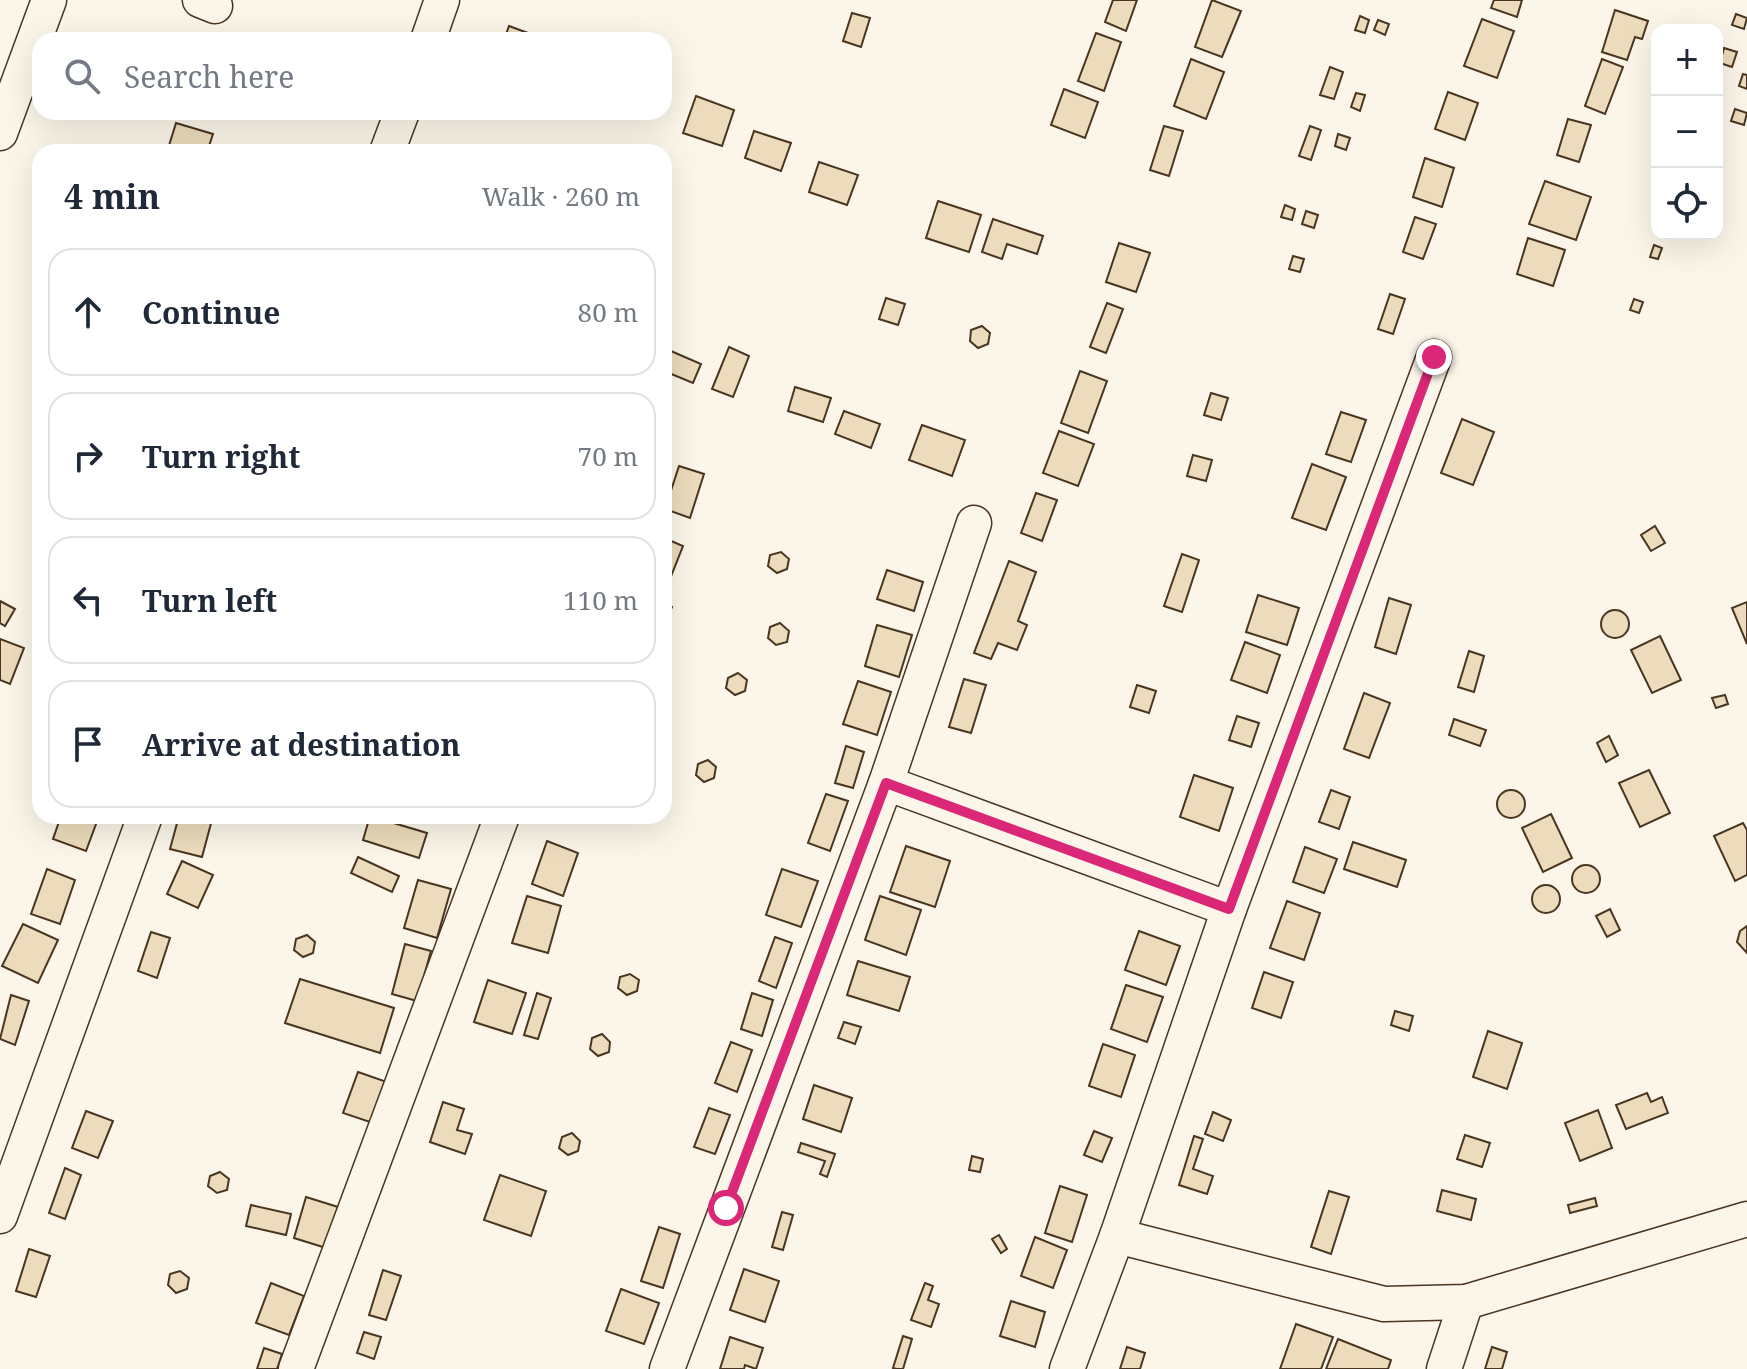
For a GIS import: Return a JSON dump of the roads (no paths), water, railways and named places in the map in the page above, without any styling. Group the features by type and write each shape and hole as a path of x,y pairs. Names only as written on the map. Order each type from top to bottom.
{"street":[{"path":"37,32 49,0"},
{"path":"431,32 442,0"},
{"path":"0,133 32,46"},
{"path":"390,144 399,120"},
{"path":"1067,1369 1117,1236 1229,909 1434,357"},
{"path":"667,1369 886,783 974,523"},
{"path":"886,783 1229,909"},
{"path":"0,1216 142,824"},
{"path":"296,1369 499,824"},
{"path":"1117,1236 1384,1304 1466,1302 1747,1219"},
{"path":"1444,1369 1466,1302"}]}
